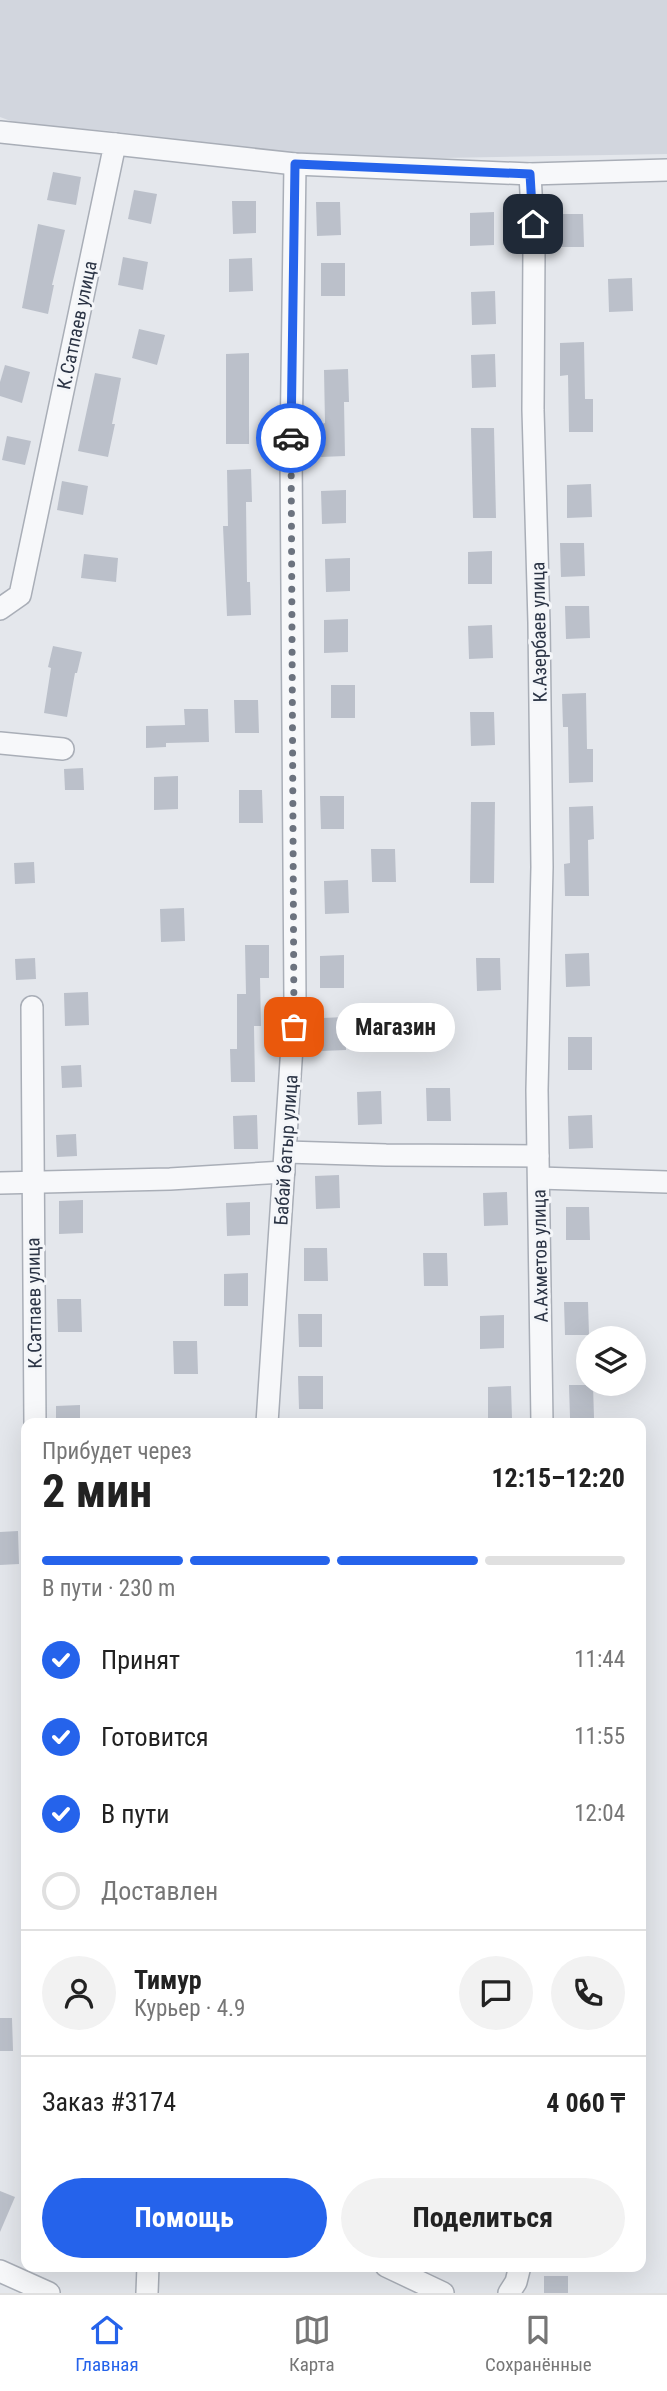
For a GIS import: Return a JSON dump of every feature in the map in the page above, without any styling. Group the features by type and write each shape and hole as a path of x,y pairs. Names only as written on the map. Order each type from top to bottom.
{"street":[{"path":"0,132 295,164 530,174 667,170"},
{"name":"К.Сатпаев улица","path":"0,609 20,595 116,144"},
{"name":"Бабай батыр улица","path":"267,1418 295,1001 291,451 295,164"},
{"name":"К.Азербаев улица","path":"530,174 534,249 533,410 542,867 537,1090"},
{"path":"0,743 63,749"},
{"name":"К.Сатпаев улица","path":"32,1007 35,1418"},
{"name":"А.Ахметов улица","path":"537,1090 542,1418"},
{"path":"0,1183 34,1183 386,1155 538,1156"},
{"path":"539,1178 667,1182"},
{"path":"0,2271 49,2293"},
{"path":"399,2272 443,2293"},
{"path":"509,2293 516,2283 519,2272"}],"shaded area":[{"path":"0,0 667,0 667,154 386,159 300,154 110,131 19,124 0,117"}],"building":[{"path":"53,172 81,177 76,205 47,200"},
{"path":"134,190 157,194 151,224 128,219"},
{"path":"232,201 256,201 256,233 233,234"},
{"path":"316,202 340,202 341,235 317,236"},
{"path":"494,212 494,245 470,246 470,213"},
{"path":"559,214 583,214 584,247 560,247"},
{"path":"38,224 65,230 48,314 22,308"},
{"path":"123,257 148,262 143,290 118,285"},
{"path":"252,258 253,291 229,292 229,259"},
{"path":"321,263 345,263 345,296 321,296"},
{"path":"632,278 633,311 609,312 608,279"},
{"path":"495,291 496,324 472,325 471,292"},
{"path":"139,329 165,335 157,365 132,358"},
{"path":"584,342 585,399 593,399 593,432 569,432 568,375 560,376 560,343"},
{"path":"249,353 249,444 226,444 226,354"},
{"path":"495,354 496,387 472,388 471,355"},
{"path":"5,365 30,372 22,403 0,396 0,382"},
{"path":"348,369 349,402 344,402 345,456 321,457 321,424 325,423 324,370"},
{"path":"95,373 121,378 108,457 78,451"},
{"path":"471,428 494,428 496,518 473,518"},
{"path":"7,436 31,441 25,465 2,460"},
{"path":"251,469 252,502 246,502 247,582 250,582 251,615 227,616 223,526 228,526 227,470"},
{"path":"62,481 88,486 83,515 57,510"},
{"path":"591,484 592,517 567,518 567,485"},
{"path":"346,490 346,523 322,524 321,491"},
{"path":"560,543 584,543 585,576 561,577"},
{"path":"492,551 492,584 468,584 468,552"},
{"path":"84,554 118,558 116,582 81,578"},
{"path":"350,558 350,591 326,592 325,559"},
{"path":"565,606 589,606 590,638 566,639"},
{"path":"348,619 348,652 324,653 324,620"},
{"path":"492,625 493,658 469,659 468,626"},
{"path":"53,646 82,652 67,717 44,713 51,668 48,667"},
{"path":"331,685 355,685 355,718 331,718"},
{"path":"586,693 587,749 593,749 593,782 569,783 568,727 563,727 562,694"},
{"path":"234,700 258,700 259,733 235,733"},
{"path":"184,709 208,709 209,742 166,743 166,747 146,748 146,726 185,725"},
{"path":"470,712 494,712 495,745 471,746"},
{"path":"83,768 84,790 65,790 64,769"},
{"path":"178,776 178,809 154,810 154,777"},
{"path":"239,790 262,790 263,823 239,823"},
{"path":"320,796 344,796 344,829 321,829"},
{"path":"471,802 495,802 494,883 470,883"},
{"path":"593,806 594,839 588,840 589,896 565,896 564,864 570,863 569,807"},
{"path":"371,849 395,849 396,882 372,882"},
{"path":"34,862 35,883 15,884 14,863"},
{"path":"348,880 349,913 325,914 324,881"},
{"path":"184,908 185,941 161,942 160,909"},
{"path":"245,945 269,945 269,978 260,978 261,1026 254,1026 255,1082 231,1082 230,1049 237,1049 237,994 246,994"},
{"path":"589,953 590,986 566,987 565,954"},
{"path":"344,955 344,988 320,988 320,956"},
{"path":"35,958 36,979 16,980 15,959"},
{"path":"476,958 500,958 501,990 477,991"},
{"path":"88,992 89,1025 65,1026 64,993"},
{"path":"418,1010 442,1010 442,1043 418,1043"},
{"path":"345,1017 346,1050 322,1051 322,1018"},
{"path":"568,1037 592,1037 592,1070 568,1070"},
{"path":"81,1065 82,1087 62,1088 61,1066"},
{"path":"426,1088 450,1088 451,1121 427,1121"},
{"path":"381,1091 382,1124 358,1125 357,1092"},
{"path":"257,1115 258,1149 234,1149 233,1116"},
{"path":"592,1115 593,1148 569,1149 568,1116"},
{"path":"76,1134 77,1156 57,1157 56,1135"},
{"path":"339,1175 340,1208 316,1209 315,1176"},
{"path":"507,1192 508,1225 484,1226 483,1193"},
{"path":"83,1200 83,1233 59,1234 59,1201"},
{"path":"250,1202 250,1235 227,1236 226,1203"},
{"path":"566,1207 589,1207 590,1240 566,1240"},
{"path":"304,1248 327,1248 328,1281 304,1281"},
{"path":"423,1253 447,1253 448,1286 424,1286"},
{"path":"248,1273 248,1306 224,1306 224,1274"},
{"path":"57,1299 81,1299 82,1332 58,1332"},
{"path":"564,1302 588,1302 589,1326 576,1326 576,1335 565,1335"},
{"path":"298,1314 322,1314 322,1347 299,1347"},
{"path":"504,1315 504,1348 480,1349 480,1316"},
{"path":"173,1341 197,1341 198,1374 174,1374"},
{"path":"298,1376 323,1376 323,1409 299,1409"},
{"path":"569,1385 576,1385 576,1396 593,1396 594,1418 570,1418"},
{"path":"511,1386 512,1418 488,1418 488,1387"},
{"path":"80,1405 80,1418 56,1418 56,1406"},
{"path":"18,1531 19,1564 0,1565 0,1532"},
{"path":"0,2018 12,2018 13,2051 0,2051"},
{"path":"0,2191 15,2197 0,2232"},
{"path":"544,2276 568,2276 568,2293 544,2293"}],"way so far":[{"path":"291,438 294,1027"}],"place":[{"name":"Магазин","path":"294,1027"}],"route":[{"path":"291,438 295,164 530,174 533,224"}]}
